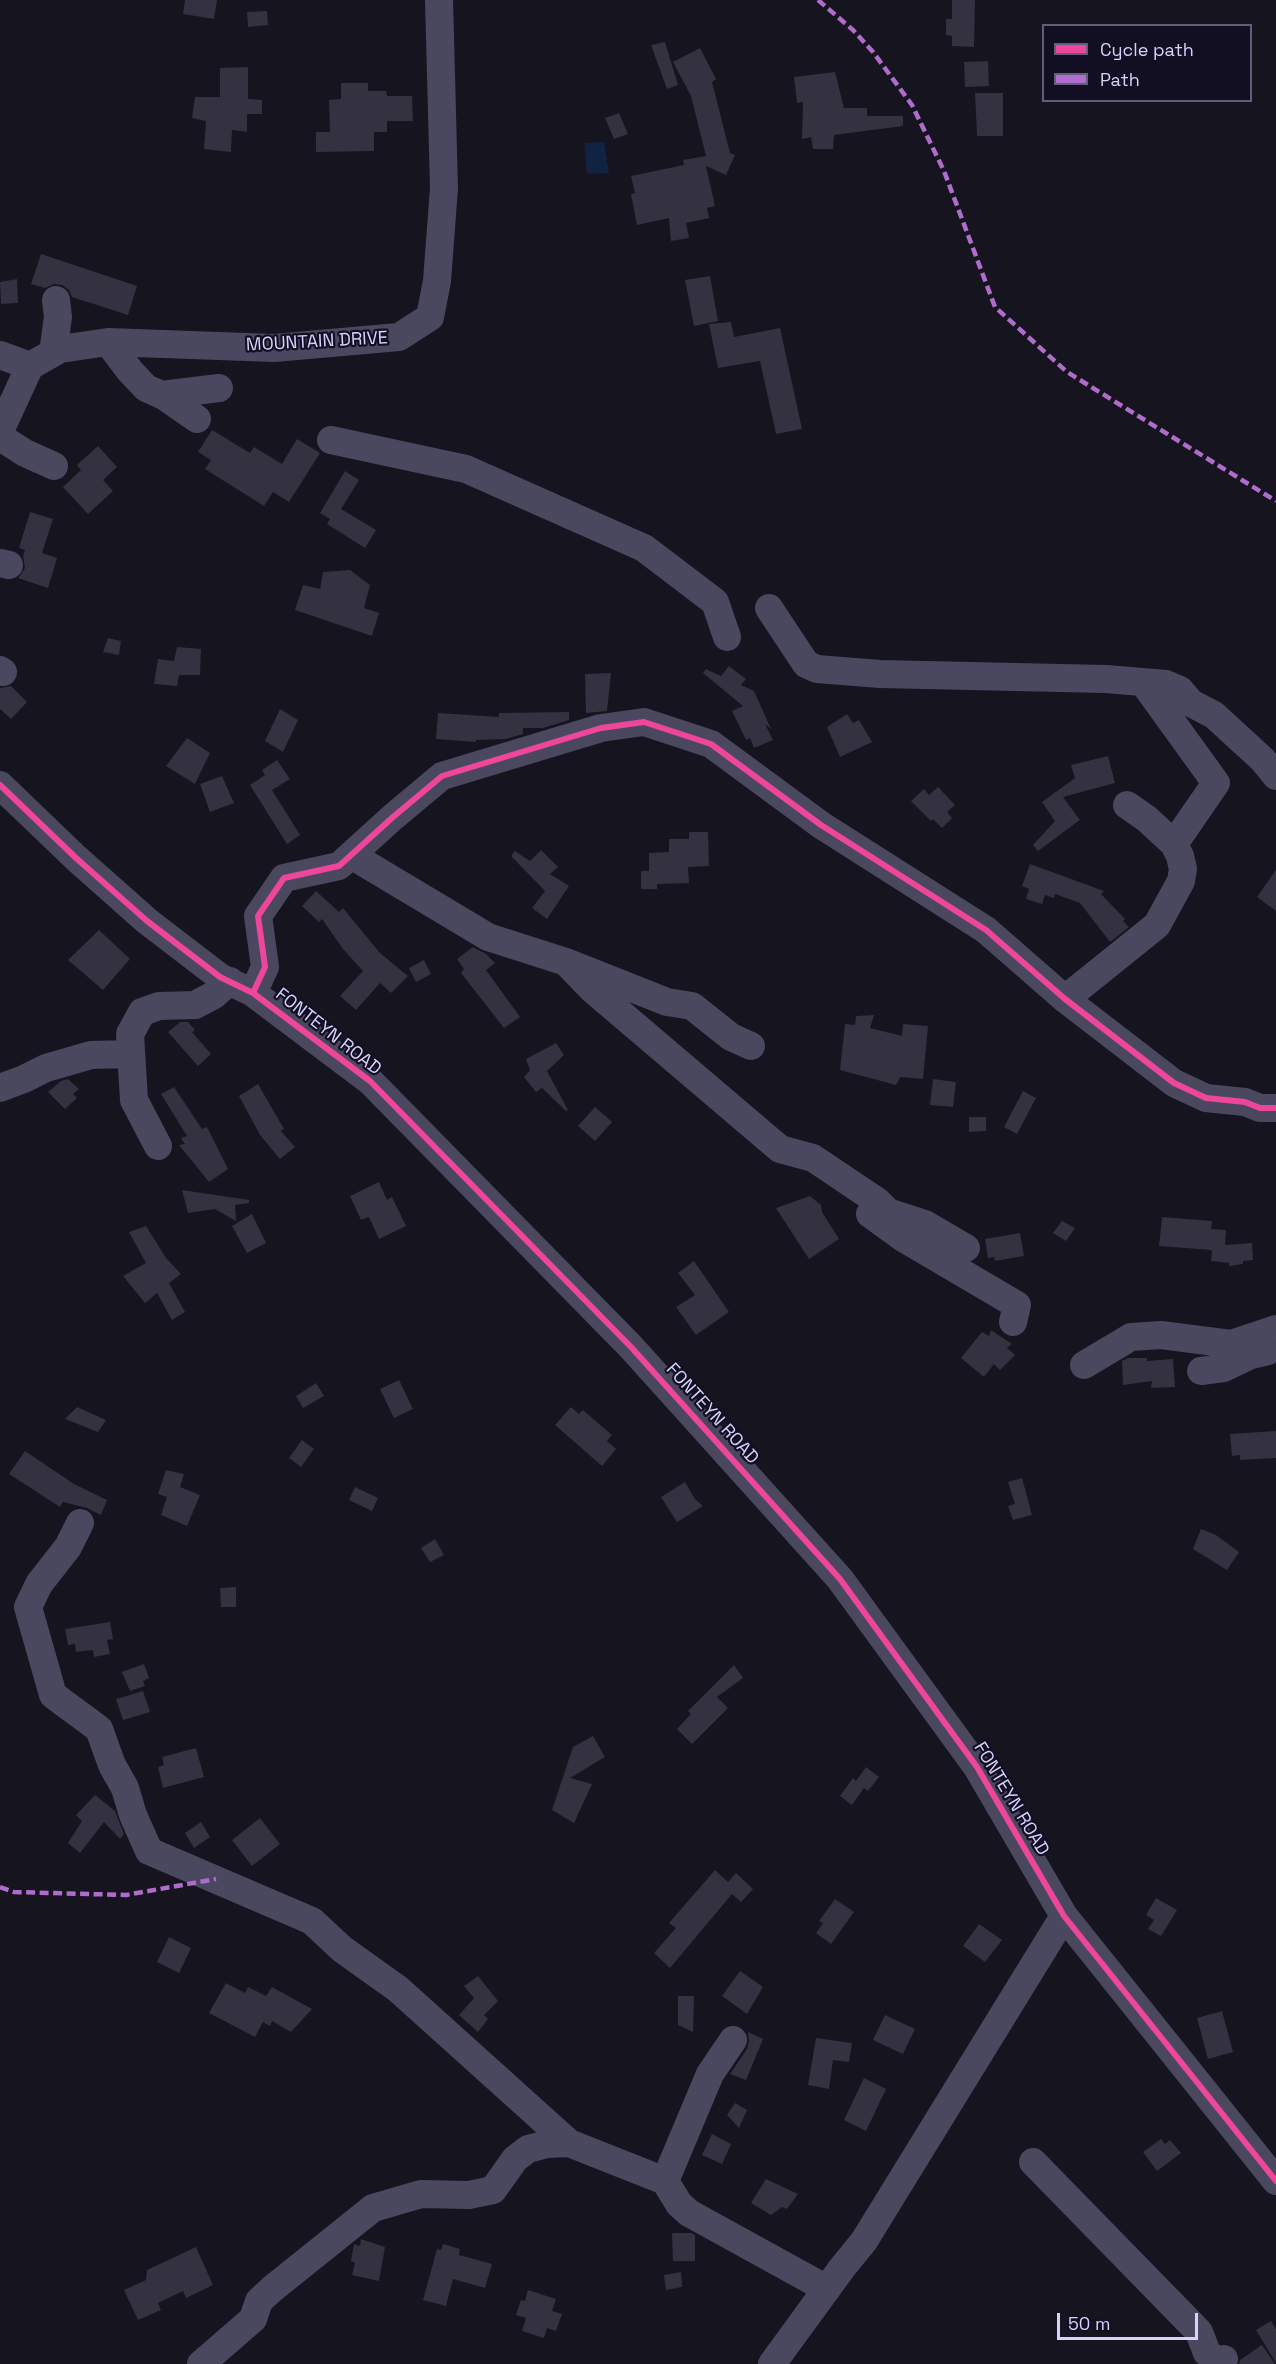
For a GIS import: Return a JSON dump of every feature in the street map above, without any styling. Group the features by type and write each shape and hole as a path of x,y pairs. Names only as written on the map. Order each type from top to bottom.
{"street":[{"name":"MOUNTAIN DRIVE","path":"41,359 60,350 108,342 274,348 399,337 430,317 437,281 444,188 439,0"},
{"path":"0,431 41,359 58,317 56,300"},
{"path":"108,342 146,388 197,418"},
{"path":"0,355 41,359"},
{"path":"161,395 219,388"},
{"path":"0,436 25,453 54,466"},
{"path":"332,440 466,469 644,548 715,603 727,637"},
{"path":"769,608 806,663 817,669 972,678 1166,684 1180,690 1191,703 1214,715 1263,760 1276,776"},
{"path":"1143,682 1216,783 1174,844"},
{"path":"158,1146 134,1100 130,1034 142,1012 159,1006 195,1005 214,995 241,987 265,967 258,916 284,878 339,866 442,776 601,728 645,722 711,744 821,825 986,930 1065,999 1174,1083 1206,1098 1245,1102 1260,1108 1276,1108"},
{"name":"FONTEYN ROAD","path":"0,785 76,858 147,921 220,977 241,987 370,1081 631,1347 840,1579 977,1767 1064,1916 1276,2181"},
{"path":"1065,999 1157,925 1181,881 1183,869 1174,844 1147,819 1126,805"},
{"path":"351,855 488,937 566,963 667,1002 692,1006 731,1037 751,1046"},
{"path":"566,963 592,988 780,1149 795,1168 825,1184 903,1238 1017,1305 1013,1322"},
{"path":"0,1088 46,1068 91,1055 130,1054"},
{"path":"1245,1102 1276,1092"},
{"path":"780,1149 813,1158 869,1196 888,1212 925,1224 966,1248"},
{"path":"1083,1365 1131,1337 1161,1335 1231,1344 1276,1329"},
{"path":"1201,1371 1224,1368 1251,1355 1276,1350"},
{"path":"80,1523 68,1547 39,1584 28,1607 53,1695 99,1729 149,1851 312,1922 342,1949 398,1989 569,2144"},
{"path":"772,2364 864,2241 1064,1916"},
{"path":"665,2181 710,2074 733,2040"},
{"path":"201,2364 253,2319 259,2301 272,2289 373,2208 421,2194 469,2195 493,2190 515,2159 528,2150 547,2144 569,2144 665,2181 679,2204 689,2213 827,2289"},
{"path":"1033,2162 1199,2332 1207,2353 1219,2362 1224,2359"}],"water":[{"path":"604,142 609,173 587,174 584,143"}],"building":[{"path":"185,0 217,0 214,19 183,14"},
{"path":"952,0 975,0 974,47 952,46 952,36 946,35 946,19 952,19"},
{"path":"267,11 268,25 248,27 247,12"},
{"path":"665,42 678,85 667,89 651,45"},
{"path":"700,48 716,79 712,82 730,153 735,155 726,175 706,166 715,206 707,208 709,218 686,223 689,238 671,241 669,218 637,225 631,194 635,193 631,176 684,165 683,160 706,156 691,96 673,62"},
{"path":"988,61 989,86 965,87 964,62"},
{"path":"248,67 248,99 262,100 262,114 247,114 247,132 232,130 231,152 204,149 206,121 192,118 195,97 220,97 220,68"},
{"path":"835,72 844,108 867,108 867,116 903,116 903,126 834,135 833,149 813,149 811,137 802,139 803,102 797,103 794,77"},
{"path":"341,83 368,83 368,91 386,91 387,96 412,96 413,121 387,121 387,132 374,132 374,151 316,152 316,132 330,132 329,100 341,99"},
{"path":"975,93 1003,93 1003,136 977,136"},
{"path":"619,113 628,134 614,139 605,118"},
{"path":"41,254 137,286 128,315 72,297 69,290 62,285 54,284 45,288 31,284"},
{"path":"710,276 718,321 694,326 685,280"},
{"path":"17,279 18,303 1,304 0,282"},
{"path":"731,322 734,337 780,328 802,429 776,434 760,361 718,368 709,324"},
{"path":"212,430 250,453 254,447 282,464 297,439 320,453 289,502 273,492 264,506 205,469 211,460 198,452"},
{"path":"98,446 117,467 103,480 113,491 88,514 63,487 81,470 77,465"},
{"path":"345,471 359,480 341,509 376,530 365,548 327,524 330,519 320,513"},
{"path":"30,512 53,519 42,553 57,558 48,588 18,578 25,568 23,556 25,550 19,548"},
{"path":"350,570 370,585 364,608 379,613 372,636 295,610 303,585 320,589 323,572"},
{"path":"108,638 121,641 119,655 103,652"},
{"path":"177,647 201,649 200,675 179,675 177,686 154,684 158,659 174,661"},
{"path":"729,666 746,679 741,685 754,691 771,729 765,724 773,740 754,748 750,738 746,740 732,711 743,706 703,673 706,669 721,676"},
{"path":"611,673 607,711 586,713 585,674"},
{"path":"11,686 27,702 11,719 0,709 0,688"},
{"path":"280,709 298,720 283,752 265,741"},
{"path":"569,712 569,720 543,728 523,728 523,734 506,739 476,740 476,742 436,739 438,713 499,717 499,713"},
{"path":"847,714 853,723 859,720 872,742 840,757 827,727"},
{"path":"187,738 210,753 195,784 166,766"},
{"path":"1108,756 1115,783 1063,797 1080,820 1038,851 1033,845 1055,821 1042,802 1075,778 1071,765"},
{"path":"277,760 290,779 272,790 300,835 287,844 250,785 265,775 262,770"},
{"path":"222,776 234,803 210,812 200,784"},
{"path":"938,787 955,805 947,812 952,818 942,828 933,819 931,821 911,801 924,789 929,795"},
{"path":"689,832 708,832 709,866 688,867 689,883 657,884 657,889 641,889 641,871 649,871 649,853 669,852 669,839 689,839"},
{"path":"541,850 558,867 550,874 569,886 547,919 532,908 545,891 511,856 515,851 530,861"},
{"path":"1030,864 1104,891 1101,894 1125,919 1123,921 1129,927 1110,942 1080,903 1055,894 1054,898 1045,895 1042,904 1026,899 1029,889 1022,886"},
{"path":"1276,870 1276,911 1257,897"},
{"path":"316,891 339,912 343,908 380,953 408,976 391,993 380,983 356,1010 340,996 363,971 343,949 322,919 319,922 302,906"},
{"path":"99,930 130,959 103,990 68,960"},
{"path":"473,947 486,954 495,963 486,970 520,1017 504,1028 461,973 464,969 457,959"},
{"path":"424,960 431,974 416,982 409,968"},
{"path":"874,1015 870,1028 902,1036 903,1024 928,1026 923,1079 900,1077 896,1085 840,1070 845,1024 855,1025 856,1016"},
{"path":"180,1022 188,1022 195,1030 192,1032 211,1054 198,1066 168,1032"},
{"path":"556,1043 564,1055 547,1071 568,1110 566,1111 542,1088 536,1092 524,1077 530,1070 526,1059"},
{"path":"68,1079 79,1089 73,1094 77,1098 65,1109 48,1092 61,1081"},
{"path":"933,1079 956,1082 953,1107 930,1105"},
{"path":"258,1084 284,1129 281,1131 295,1147 280,1159 260,1135 239,1096"},
{"path":"174,1087 202,1129 207,1127 228,1169 209,1182 179,1145 185,1144 181,1138 187,1136 161,1094"},
{"path":"1023,1091 1036,1098 1017,1134 1004,1127"},
{"path":"595,1107 612,1122 595,1141 578,1126"},
{"path":"969,1117 986,1117 986,1131 969,1132"},
{"path":"379,1182 387,1200 392,1197 406,1226 379,1239 369,1217 361,1220 350,1196"},
{"path":"182,1190 249,1200 249,1203 235,1205 236,1221 215,1209 188,1213"},
{"path":"810,1196 821,1205 822,1212 839,1239 809,1259 776,1208"},
{"path":"252,1214 266,1243 247,1253 232,1226"},
{"path":"1162,1217 1212,1221 1211,1229 1226,1230 1225,1245 1252,1243 1253,1260 1229,1266 1229,1263 1211,1261 1212,1250 1159,1246"},
{"path":"1062,1221 1075,1228 1066,1241 1053,1233"},
{"path":"146,1226 166,1258 181,1274 169,1283 185,1312 172,1320 157,1293 145,1303 123,1276 146,1263 129,1232"},
{"path":"1020,1233 1024,1256 995,1261 994,1257 988,1258 985,1239"},
{"path":"694,1261 729,1312 696,1335 676,1307 695,1295 678,1273"},
{"path":"991,1330 1012,1344 1007,1348 1015,1355 1000,1370 994,1364 984,1377 961,1358 982,1332 989,1336"},
{"path":"1128,1358 1147,1358 1147,1361 1173,1359 1175,1387 1151,1388 1152,1381 1123,1385 1122,1361"},
{"path":"399,1380 413,1409 394,1418 380,1389"},
{"path":"316,1383 324,1396 303,1408 296,1396"},
{"path":"77,1407 106,1420 98,1432 65,1419"},
{"path":"571,1407 579,1414 583,1410 612,1435 607,1441 616,1449 602,1466 555,1425"},
{"path":"1276,1431 1276,1458 1240,1460 1240,1455 1232,1456 1230,1434"},
{"path":"302,1440 314,1449 301,1467 289,1458"},
{"path":"25,1451 74,1484 107,1500 101,1515 87,1508 63,1502 60,1507 9,1474"},
{"path":"166,1470 184,1474 180,1487 200,1495 187,1526 161,1515 167,1497 158,1494"},
{"path":"1022,1478 1032,1515 1013,1520 1008,1506 1015,1504 1008,1482"},
{"path":"685,1482 695,1499 703,1506 677,1522 661,1497"},
{"path":"355,1487 378,1498 372,1511 349,1500"},
{"path":"1201,1529 1216,1535 1239,1552 1227,1570 1193,1549"},
{"path":"435,1539 444,1555 430,1562 421,1548"},
{"path":"236,1587 236,1607 221,1607 220,1588"},
{"path":"110,1622 113,1639 107,1640 110,1654 94,1657 93,1650 76,1652 75,1644 68,1645 65,1629"},
{"path":"144,1664 149,1678 143,1681 145,1686 130,1691 122,1672"},
{"path":"734,1665 743,1678 717,1697 728,1708 692,1744 677,1729 691,1714 688,1711"},
{"path":"143,1691 150,1712 123,1720 116,1699"},
{"path":"593,1736 605,1757 570,1778 592,1784 574,1823 552,1810 573,1747"},
{"path":"196,1748 204,1777 163,1788 158,1767 164,1765 162,1757"},
{"path":"866,1767 879,1777 868,1791 864,1788 852,1805 840,1796 853,1778 856,1781"},
{"path":"95,1795 115,1811 124,1834 120,1839 104,1822 80,1853 68,1843 82,1821 76,1815"},
{"path":"260,1818 280,1844 252,1866 232,1840"},
{"path":"201,1822 210,1837 194,1848 185,1833"},
{"path":"715,1870 728,1882 736,1873 753,1889 741,1902 732,1894 670,1968 654,1953 676,1928 669,1923"},
{"path":"1156,1898 1177,1910 1161,1936 1148,1929 1154,1920 1146,1915"},
{"path":"835,1899 854,1912 831,1944 816,1933 823,1923 819,1921"},
{"path":"979,1924 1002,1940 985,1962 963,1946"},
{"path":"169,1937 191,1948 179,1973 157,1962"},
{"path":"740,1971 763,1987 747,2014 722,1996"},
{"path":"478,1976 498,2001 484,2015 488,2019 478,2032 459,2015 474,1998 464,1986"},
{"path":"226,1983 245,1993 248,1987 266,1996 272,1987 312,2009 291,2032 272,2021 270,2026 263,2022 255,2037 209,2013"},
{"path":"678,1996 694,1996 693,2032 678,2025"},
{"path":"1222,2011 1233,2052 1208,2059 1197,2018"},
{"path":"885,2015 915,2029 903,2054 873,2040"},
{"path":"748,2032 763,2039 746,2080 730,2074 747,2049"},
{"path":"816,2038 852,2043 849,2062 833,2060 829,2089 808,2085"},
{"path":"864,2078 886,2089 866,2131 844,2120"},
{"path":"735,2103 747,2110 739,2128 727,2115"},
{"path":"712,2134 731,2144 722,2164 702,2155"},
{"path":"1161,2139 1165,2144 1170,2140 1181,2153 1157,2171 1143,2152"},
{"path":"766,2179 798,2194 787,2209 782,2207 771,2215 751,2203"},
{"path":"672,2233 695,2235 695,2261 673,2261"},
{"path":"361,2239 385,2247 379,2281 352,2275 355,2263 351,2261 354,2244 360,2246"},
{"path":"443,2244 460,2249 459,2255 492,2264 485,2288 453,2279 446,2306 423,2300 437,2249 441,2250"},
{"path":"196,2247 213,2285 186,2298 183,2291 158,2303 161,2310 138,2320 124,2290 146,2280 147,2270"},
{"path":"681,2272 682,2287 666,2290 664,2275"},
{"path":"528,2290 556,2299 552,2311 562,2314 556,2331 547,2328 544,2338 522,2331 526,2318 516,2315 521,2300 525,2301"},
{"path":"1271,2321 1276,2329 1276,2363 1256,2330"},
{"path":"1262,2345 1275,2364 1239,2364 1240,2360"}],"marked path":[{"path":"818,0 853,30 873,52 912,105 944,171 995,307 1067,372 1276,501"},
{"path":"0,1887 14,1892 126,1895 216,1879"}],"cycle path":[{"path":"253,993 265,967 258,916 284,878 339,866 442,776 601,728 644,722 711,744 821,825 986,930 1065,999 1174,1083 1206,1098 1245,1102 1260,1108 1276,1108"},
{"path":"0,785 76,858 147,921 220,977 253,993 370,1081 631,1347 840,1579 977,1767 1064,1916 1276,2181"}]}
